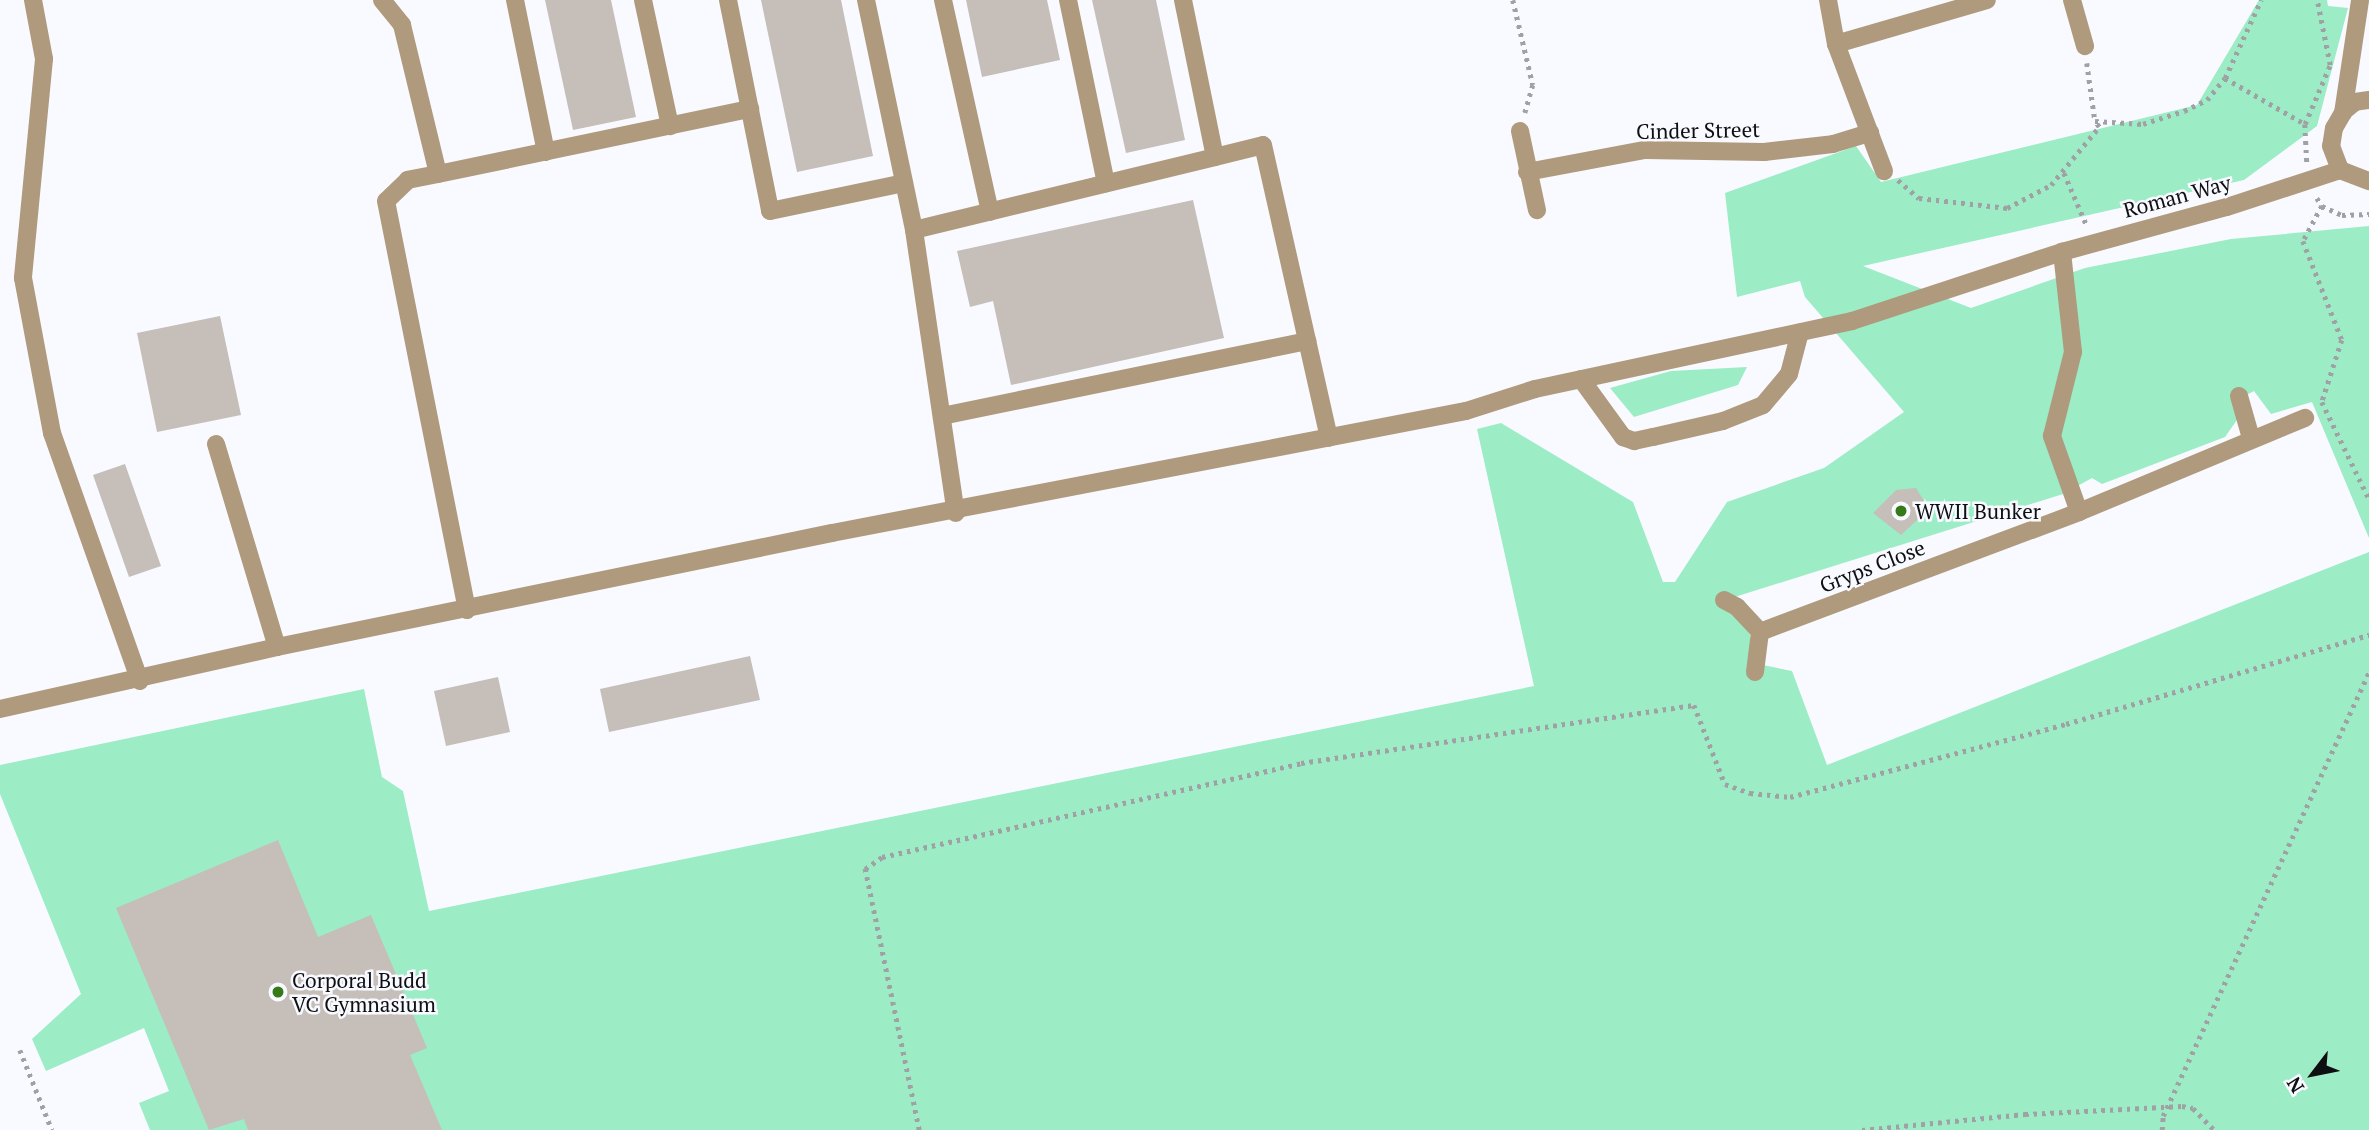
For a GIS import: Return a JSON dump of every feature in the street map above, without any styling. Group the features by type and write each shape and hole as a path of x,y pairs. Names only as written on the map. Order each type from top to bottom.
{"street":[{"path":"33,0 44,60 23,278 52,433 140,681"},
{"path":"382,0 402,25 438,174"},
{"path":"515,0 546,152"},
{"path":"643,0 670,126"},
{"path":"728,0 770,211 904,183"},
{"path":"866,0 914,230 956,513"},
{"path":"943,0 990,212"},
{"path":"1068,0 1106,183"},
{"path":"1183,0 1215,157"},
{"path":"1828,0 1836,44 1884,171"},
{"path":"1836,44 1987,0"},
{"path":"2072,0 2084,46"},
{"path":"2360,0 2342,94 2343,113 2331,146 2340,170 2369,181"},
{"path":"2343,113 2355,102 2369,100"},
{"path":"467,610 386,201 408,180 750,110"},
{"path":"1520,131 1537,210"},
{"name":"Cinder Street","path":"1527,172 1645,150 1764,152 1833,144 1870,134"},
{"path":"914,230 1263,145 1329,438"},
{"name":"Roman Way","path":"0,709 140,681 277,647 832,533 956,513 1466,411 1581,379 1852,321 2062,251 2340,170"},
{"path":"2062,251 2073,352 2052,436 2079,512"},
{"path":"1581,379 1623,437 1634,441 1723,421 1763,405 1789,374 1800,332"},
{"path":"942,416 1307,341"},
{"path":"2239,396 2252,438"},
{"name":"Gryps Close","path":"1760,632 2079,512 2305,418"},
{"path":"216,444 277,647"},
{"path":"1724,600 1737,607 1760,632 1755,672"}],"path":[{"path":"1513,0 1533,85 1520,131"},
{"path":"2095,121 2143,124 2184,111 2207,100 2225,78 2261,0"},
{"path":"2317,0 2330,65 2305,124 2308,180 2322,206 2342,215 2369,214"},
{"path":"1884,171 1894,170 1901,187 1919,198 2007,208 2051,185 2099,127 2095,121 2084,46"},
{"path":"2225,78 2305,124"},
{"path":"2063,173 2095,242"},
{"path":"2322,206 2303,241 2342,340 2322,402 2369,499"},
{"path":"919,1130 865,869 882,857 1301,763 1695,705 1725,784 1750,793 1790,797 2066,724 2369,635"},
{"path":"2162,1130 2166,1110 2369,673"},
{"path":"20,1050 52,1130"},
{"path":"1862,1130 2025,1114 2193,1108 2214,1130"}],"green space":[{"name":"Corporal Budd VC Gymnasium","path":"2259,0 2327,0 2328,6 2348,8 2317,126 2244,180 1863,266 1971,308 2085,268 2231,239 2369,226 2369,538 2312,402 2271,414 2254,391 2237,400 2239,417 2225,437 2102,484 2092,478 2063,494 1722,601 1748,617 1753,663 1792,671 1827,765 2369,552 2369,1130 150,1130 139,1103 169,1091 144,1028 46,1071 32,1039 81,994 0,794 0,765 364,689 382,777 403,791 429,911 1534,686 1477,429 1501,423 1633,502 1663,582 1675,582 1727,502 1824,468 1904,412 1805,297 1800,281 1737,297 1725,193 1856,146 1881,182 2197,105"},
{"path":"1747,367 1738,385 1634,417 1610,388 1671,371"}],"building":[{"path":"545,0 611,0 636,117 573,130"},
{"path":"761,0 841,0 873,156 797,172"},
{"path":"966,0 1047,0 1060,60 982,77"},
{"path":"1092,0 1156,0 1185,140 1126,153"},
{"path":"1193,200 1224,338 1011,385 993,301 970,307 957,251"},
{"path":"220,316 241,415 157,432 137,333"},
{"path":"125,464 161,566 129,577 93,475"},
{"name":"WWII Bunker","path":"1916,488 1929,509 1901,535 1873,513 1896,490"},
{"path":"750,656 760,700 609,732 600,689"},
{"path":"498,677 510,732 446,746 434,691"},
{"name":"Corporal Budd VC Gymnasium","path":"278,840 318,937 371,915 427,1048 410,1055 442,1130 248,1130 244,1119 209,1130 116,908"}],"place":[{"name":"WWII Bunker","path":"1901,511"},
{"name":"Corporal Budd VC Gymnasium","path":"278,992"}]}
